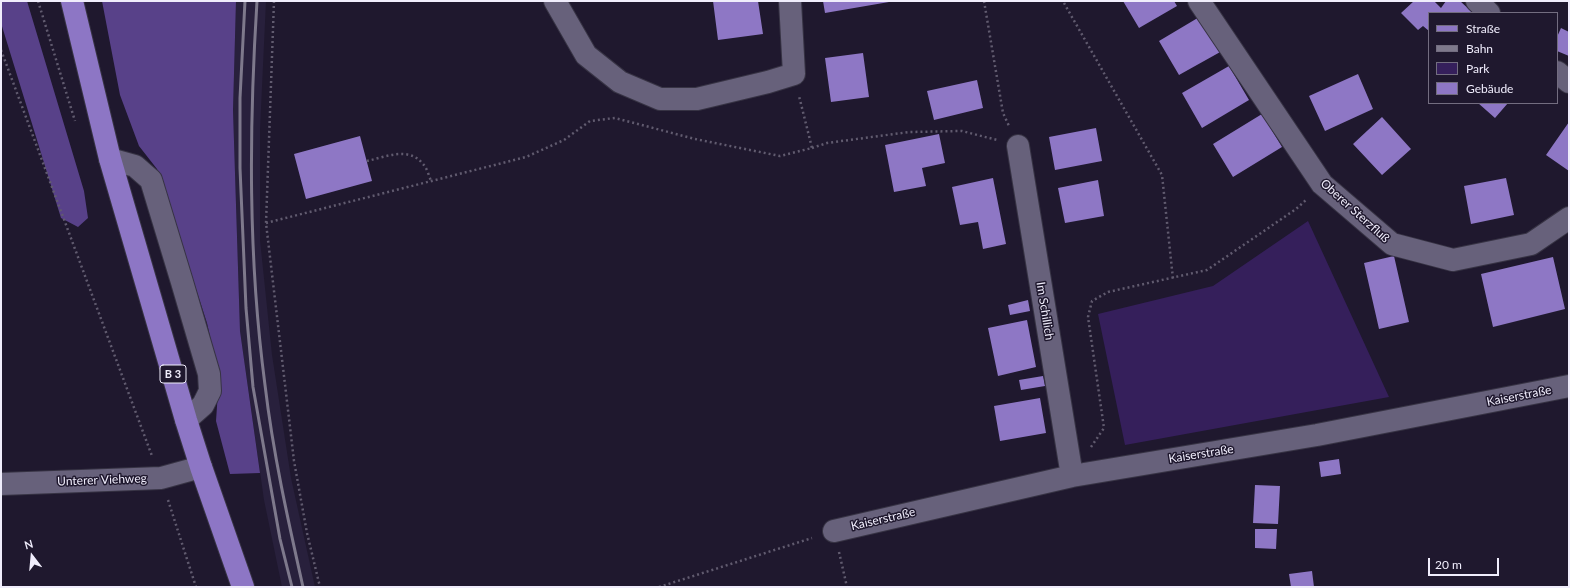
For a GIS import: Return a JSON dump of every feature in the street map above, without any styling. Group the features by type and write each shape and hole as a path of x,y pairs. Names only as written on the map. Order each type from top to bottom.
{"main road":[{"name":"B 3","path":"72,1 110,159 186,420 243,587"}],"street":[{"path":"555,1 586,55 620,82 660,98 697,99 768,82 794,74 790,1"},
{"name":"Oberer Sterzfluß","path":"1199,1 1322,184 1392,244 1453,260 1531,244 1569,218"},
{"path":"1477,1 1488,12"},
{"path":"1558,73 1569,82"},
{"name":"Im Schillich","path":"1018,146 1072,476"},
{"path":"110,159 135,166 151,180 209,374 210,391 203,405 186,420"},
{"name":"Kaiserstraße","path":"834,531 1072,476 1317,436 1569,386"},
{"name":"Unterer Viehweg","path":"1,484 161,478 201,467"}],"path":[{"path":"274,1 266,223 294,461 307,533 320,587"},
{"path":"984,1 1003,113 1018,146"},
{"path":"1063,2 1162,175 1173,278"},
{"path":"1,50 161,478 196,587"},
{"path":"794,74 812,148"},
{"path":"266,223 526,157 564,140 590,121 615,118 695,139 780,156 812,148 828,142 910,132 962,131 1018,146"},
{"path":"367,161 398,154 411,154 424,164 431,181"},
{"path":"1072,476 1104,428 1088,317 1092,301 1108,292 1207,270 1296,209 1322,184"},
{"path":"659,587 834,531 847,587"}],"shaded area":[{"path":"1,1 27,1 84,191 88,218 78,227 61,218 1,23"},
{"path":"102,1 236,1 233,110 240,331 260,473 230,474 216,421 219,377 207,323 157,169 139,146 120,95"},
{"path":"236,1 266,1 260,130 260,240 272,355 291,478 315,587 282,587 264,500 240,331 233,110"}],"green space":[{"path":"1308,221 1389,397 1125,445 1098,314 1213,286"}],"building":[{"path":"713,1 758,1 763,34 718,40"},
{"path":"823,1 889,1 889,2 825,13"},
{"path":"1123,1 1174,1 1177,6 1139,28"},
{"path":"1414,1 1434,1 1441,8 1446,1 1460,1 1472,12 1428,12 1428,30 1423,26 1418,30 1401,13"},
{"path":"1201,16 1222,51 1179,75 1159,41"},
{"path":"1561,28 1569,32 1569,56 1558,51 1558,35"},
{"path":"863,53 869,97 831,102 825,58"},
{"path":"1229,66 1249,100 1202,128 1182,93"},
{"path":"1358,74 1373,109 1325,131 1309,96"},
{"path":"977,80 983,108 934,120 927,91"},
{"path":"1479,104 1507,104 1495,118"},
{"path":"1262,114 1282,147 1233,177 1213,144"},
{"path":"1382,117 1411,149 1382,175 1353,144"},
{"path":"1569,122 1569,171 1546,155"},
{"path":"1096,128 1102,161 1055,170 1049,137"},
{"path":"939,134 945,163 922,168 926,186 894,192 885,145"},
{"path":"360,136 372,181 306,199 294,154"},
{"path":"993,178 1006,244 983,249 978,222 960,225 952,187"},
{"path":"1506,178 1514,215 1471,224 1464,186"},
{"path":"1098,180 1104,216 1065,223 1058,188"},
{"path":"1394,256 1409,322 1379,329 1364,263"},
{"path":"1553,257 1565,309 1493,327 1481,274"},
{"path":"1028,300 1030,311 1010,315 1008,305"},
{"path":"1027,320 1036,367 998,376 988,328"},
{"path":"1043,376 1045,386 1021,390 1019,380"},
{"path":"1040,398 1046,433 1000,441 994,406"},
{"path":"1339,459 1341,474 1321,477 1319,462"},
{"path":"1255,485 1280,486 1278,524 1253,523"},
{"path":"1255,529 1277,529 1276,549 1255,548"},
{"path":"1312,571 1314,587 1291,587 1289,574"}],"railway":[{"path":"245,1 240,98 240,168 246,308 253,387 280,539 292,587"},
{"path":"257,1 252,97 252,193 255,289 259,337 272,436 286,512 303,587"}]}
